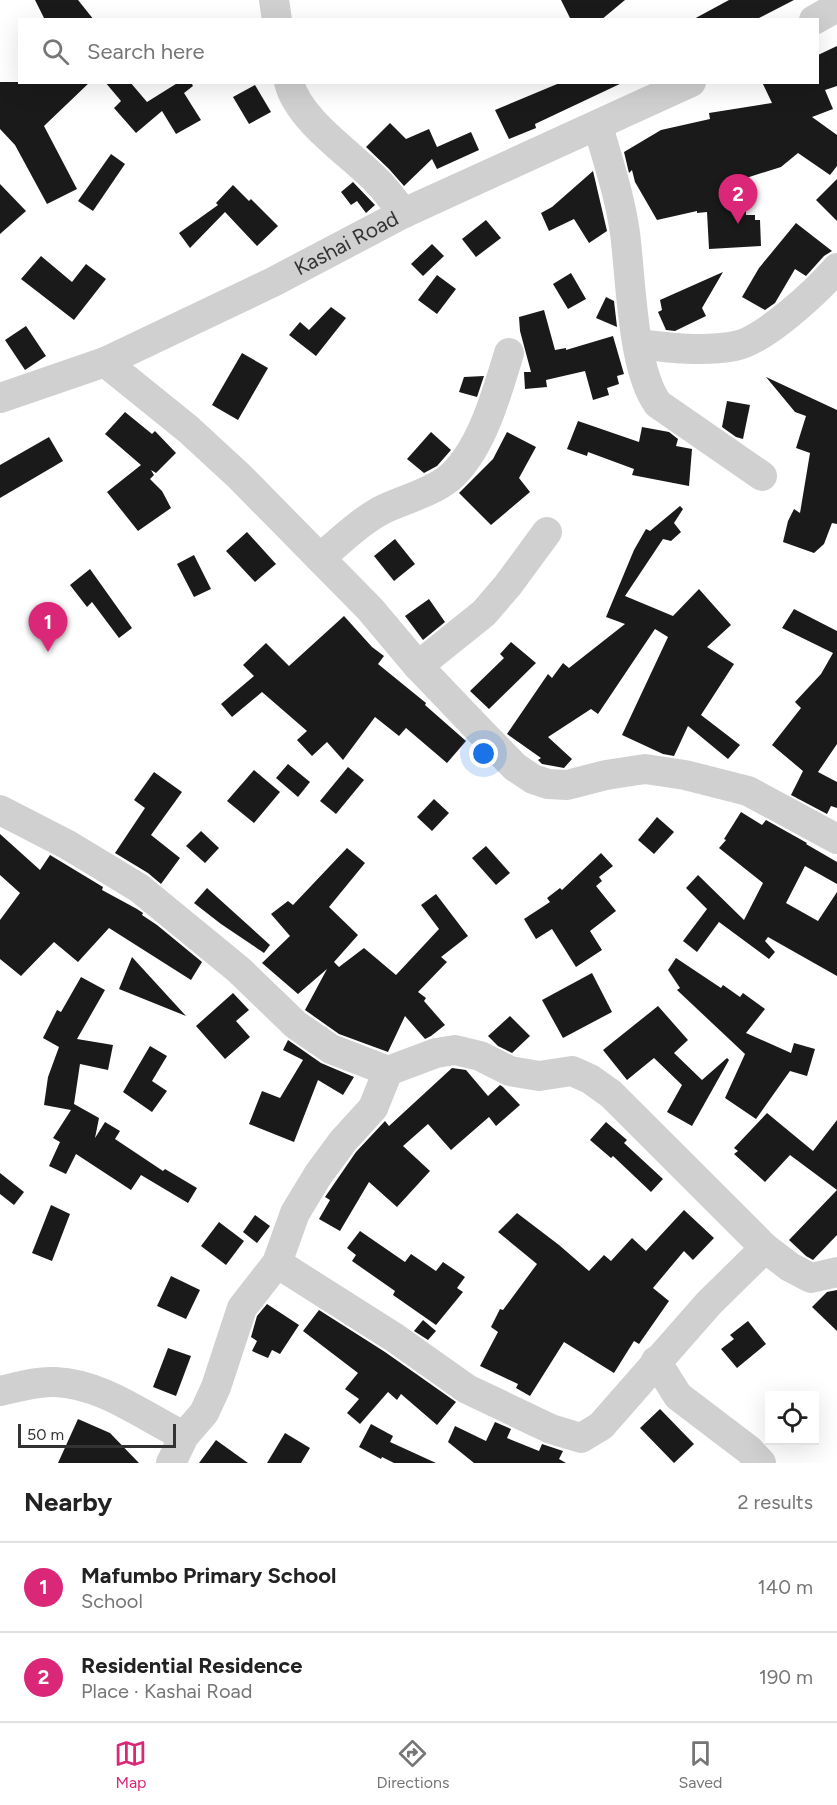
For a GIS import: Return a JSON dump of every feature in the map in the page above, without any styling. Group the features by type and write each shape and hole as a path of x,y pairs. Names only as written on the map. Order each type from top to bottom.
{"street":[{"path":"274,0 277,18"},
{"path":"818,18 837,8"},
{"path":"290,84 307,116 378,181 404,213"},
{"name":"Kashai Road","path":"0,398 105,362 273,282 404,213 687,84"},
{"path":"598,126 625,231 639,344 645,378 651,394 658,404 762,476"},
{"path":"639,344 671,349 736,346 754,339 796,308 837,268"},
{"path":"320,558 366,520 384,509 447,480 459,467 481,434 496,396 508,353"},
{"path":"105,362 188,429 239,476 370,609 418,666 515,767 533,779 548,784 567,785 606,775 645,769 685,775 748,791 837,839"},
{"path":"418,666 483,613 508,585 547,532"},
{"path":"0,810 68,845 139,888 239,970 296,1025 331,1049 388,1071 436,1053 455,1050 480,1056 510,1071 539,1076 572,1071 590,1079 611,1094 765,1248 790,1267 811,1278 837,1272"},
{"path":"171,1463 184,1436 204,1413 216,1387 242,1308 278,1263 295,1213 318,1174 343,1141 373,1108 388,1071"},
{"path":"278,1263 395,1338 467,1389 551,1429 581,1438 601,1426 709,1303 765,1248"},
{"path":"656,1361 678,1396 749,1450 761,1463"},
{"path":"0,1391 56,1382 93,1389 184,1436"}],"building":[{"path":"35,0 78,0 92,18 44,18"},
{"path":"561,0 625,0 603,18 570,18"},
{"path":"729,0 794,0 759,18 696,18"},
{"path":"837,46 837,86 825,90 833,109 812,117 837,135 837,166 830,175 798,153 781,167 746,178 746,215 755,215 755,220 760,220 761,246 709,249 707,212 697,213 697,211 657,220 635,182 632,170 629,173 624,152 661,130 710,119 709,113 772,103 763,84 819,84 819,55"},
{"path":"0,82 88,84 44,126 77,189 47,204 15,145 0,129"},
{"path":"107,84 132,84 147,102 176,84 192,84 193,86 184,93 201,120 176,134 162,111 136,133 114,108 121,101"},
{"path":"557,84 620,84 535,124 536,128 509,139 495,110"},
{"path":"255,85 271,112 249,124 233,97"},
{"path":"390,123 406,139 429,129 437,147 471,132 479,150 437,169 432,159 404,186 366,147"},
{"path":"111,154 125,164 93,211 78,201"},
{"path":"593,171 607,231 589,243 574,219 549,231 541,213 552,207"},
{"path":"837,179 837,221 816,200"},
{"path":"353,182 375,205 366,213 357,201 351,205 341,192"},
{"path":"0,184 26,211 0,234"},
{"path":"233,185 278,226 257,246 225,212 190,248 179,233 218,205 216,203"},
{"path":"486,220 501,238 476,257 462,239"},
{"path":"796,223 832,251 824,256 806,276 795,269 775,303 765,310 742,297 759,268"},
{"path":"432,244 444,256 423,276 411,264"},
{"path":"41,256 72,282 86,264 106,279 74,320 21,279"},
{"path":"723,272 702,308 706,316 675,331 666,330 658,312 662,310 660,300"},
{"path":"571,273 586,299 568,309 553,284"},
{"path":"437,275 456,289 437,314 418,300"},
{"path":"606,297 614,301 617,327 596,318"},
{"path":"331,307 346,318 316,356 289,335 300,322 309,330"},
{"path":"544,310 555,350 566,348 566,350 613,336 624,374 617,376 619,384 607,388 609,395 593,400 585,371 546,380 547,387 525,389 524,372 531,372 520,331 519,317"},
{"path":"26,326 46,356 25,370 5,340"},
{"path":"242,353 268,368 238,420 212,405"},
{"path":"484,376 477,397 459,392 464,377"},
{"path":"766,377 837,410 837,524 832,523 824,544 814,553 783,542 788,521 794,509 800,513 810,453 796,448 806,416 795,412"},
{"path":"727,401 750,405 743,439 722,427"},
{"path":"125,412 152,434 155,431 176,453 156,473 151,470 154,475 150,479 162,491 171,508 138,531 107,492 141,465 105,434"},
{"path":"578,421 639,442 642,427 669,432 678,439 676,446 692,449 689,486 632,475 634,469 588,452 587,456 567,449"},
{"path":"431,432 451,450 437,466 424,473 407,459"},
{"path":"507,432 536,447 519,478 530,492 491,525 459,493 493,459"},
{"path":"49,437 63,461 0,498 0,465"},
{"path":"680,506 683,509 674,523 681,532 671,541 663,539 625,596 673,616 699,589 731,625 707,647 734,664 701,715 740,745 728,759 688,726 674,756 663,754 622,735 668,637 655,629 598,714 591,709 548,737 572,759 564,768 542,764 538,760 541,758 507,734 548,674 552,678 563,663 569,668 625,624 606,617 634,550 646,529 650,531"},
{"path":"247,532 276,564 255,582 226,551"},
{"path":"395,539 415,564 394,581 374,556"},
{"path":"194,555 211,589 194,597 177,564"},
{"path":"90,569 132,628 119,638 92,602 87,607 70,585"},
{"path":"429,599 445,622 423,640 405,616"},
{"path":"794,609 837,631 837,744 818,772 837,782 837,808 831,806 827,814 791,795 803,771 772,745 801,708 795,702 821,674 833,653 782,628"},
{"path":"344,616 372,647 384,656 378,664 426,703 425,705 466,741 447,763 406,728 399,736 375,717 343,760 327,742 312,756 297,740 307,731 262,692 232,717 221,704 254,676 243,665 266,643 289,666"},
{"path":"511,642 536,663 489,709 470,691 504,658 500,654"},
{"path":"288,764 310,782 298,797 276,778"},
{"path":"348,767 364,780 336,814 320,801"},
{"path":"254,770 280,792 254,823 227,801"},
{"path":"154,772 182,792 151,835 180,858 161,884 148,873 115,853 145,808 134,800"},
{"path":"434,799 449,813 432,831 417,817"},
{"path":"741,812 762,825 766,820 837,862 837,884 805,866 786,903 818,921 837,892 837,976 768,937 765,941 775,952 769,959 719,922 697,952 683,941 707,909 686,888 698,875 744,920 763,883 719,848 726,840 724,839"},
{"path":"657,817 674,832 654,854 638,840"},
{"path":"201,831 219,848 205,863 186,846"},
{"path":"0,834 40,870 50,855 103,887 102,890 143,913 142,915 202,962 191,980 109,928 78,962 54,942 21,976 0,959 0,920 20,893 0,875"},
{"path":"486,846 510,873 496,885 472,858"},
{"path":"347,848 365,863 329,907 358,935 334,962 339,967 364,948 396,975 439,929 421,905 436,894 468,936 441,957 447,962 418,992 426,998 424,1001 445,1025 425,1039 405,1016 388,1052 339,1034 305,1010 327,969 298,994 262,963 290,936 271,914 288,901 293,905"},
{"path":"601,853 613,866 599,877 602,881 596,886 616,911 590,931 602,950 576,967 552,929 536,939 524,919 550,902 547,898 560,888 562,890"},
{"path":"207,888 270,945 264,953 194,903"},
{"path":"132,957 186,1016 119,989"},
{"path":"676,958 721,988 723,985 740,997 743,993 765,1009 746,1033 791,1053 794,1043 815,1049 807,1076 790,1071 756,1119 725,1098 745,1054 677,990 680,988 668,970"},
{"path":"592,973 612,1012 563,1038 542,1000"},
{"path":"81,977 105,990 77,1039 113,1045 108,1070 80,1064 74,1104 99,1118 95,1138 105,1122 120,1131 115,1139 163,1171 165,1169 197,1188 188,1203 141,1175 131,1190 76,1154 66,1174 49,1166 60,1142 53,1138 71,1110 44,1105 48,1077 59,1047 43,1038 57,1010 61,1012"},
{"path":"233,993 249,1010 236,1021 250,1037 225,1059 196,1026"},
{"path":"658,1006 688,1040 674,1053 702,1080 727,1058 729,1060 692,1126 667,1112 682,1085 654,1058 627,1080 603,1050"},
{"path":"510,1016 530,1036 512,1053 498,1046 488,1036"},
{"path":"288,1040 321,1063 354,1077 343,1095 318,1080 294,1142 249,1124 262,1091 280,1098 303,1060 283,1050"},
{"path":"150,1046 167,1056 152,1081 167,1091 152,1112 123,1092"},
{"path":"452,1068 466,1070 488,1096 500,1085 520,1105 496,1126 489,1117 451,1150 428,1124 403,1146 430,1171 397,1207 369,1182 340,1231 319,1219 330,1200 325,1197 356,1152 385,1121 389,1126"},
{"path":"767,1113 813,1151 837,1120 837,1190 790,1155 765,1182 734,1154 738,1151 734,1148"},
{"path":"606,1122 627,1140 624,1143 663,1179 651,1192 613,1156 611,1158 590,1140"},
{"path":"0,1173 24,1192 14,1205 0,1194"},
{"path":"837,1190 837,1235 813,1260 789,1240"},
{"path":"51,1205 70,1214 52,1261 32,1253"},
{"path":"684,1210 714,1238 693,1260 684,1251 653,1288 669,1301 639,1344 634,1341 614,1373 564,1342 530,1396 516,1388 518,1384 480,1366 498,1332 491,1327 500,1309 503,1310 537,1264 498,1232 517,1213 589,1271 604,1255 611,1261 632,1238 646,1251"},
{"path":"255,1215 270,1226 257,1243 243,1232"},
{"path":"219,1222 244,1241 226,1265 201,1246"},
{"path":"360,1231 405,1262 411,1254 436,1271 443,1262 465,1277 457,1288 463,1292 436,1325 393,1295 395,1291 352,1261 356,1255 347,1248"},
{"path":"171,1276 200,1290 186,1319 157,1306"},
{"path":"837,1290 837,1331 812,1307 827,1292"},
{"path":"267,1304 299,1325 280,1354 272,1350 268,1358 252,1351 257,1341 251,1337 257,1316"},
{"path":"319,1310 385,1352 456,1402 437,1425 401,1394 397,1400 388,1392 360,1424 347,1413 359,1399 345,1389 358,1373 303,1331"},
{"path":"423,1320 436,1331 428,1340 414,1331"},
{"path":"748,1321 766,1344 737,1368 721,1349 734,1339 730,1335"},
{"path":"168,1348 191,1356 176,1396 153,1387"},
{"path":"660,1409 694,1444 674,1463 640,1428"},
{"path":"78,1419 110,1433 139,1463 58,1463"},
{"path":"495,1422 511,1429 507,1438 539,1451 542,1444 563,1451 559,1459 566,1463 474,1463 448,1442 455,1426 486,1441"},
{"path":"371,1424 393,1436 390,1442 436,1463 394,1463 359,1447"},
{"path":"285,1433 310,1448 301,1463 267,1463"},
{"path":"216,1440 248,1463 199,1463"}],"place":[{"name":"Residential Residence","path":"738,224"},
{"name":"Mafumbo Primary School","path":"48,652"}]}
